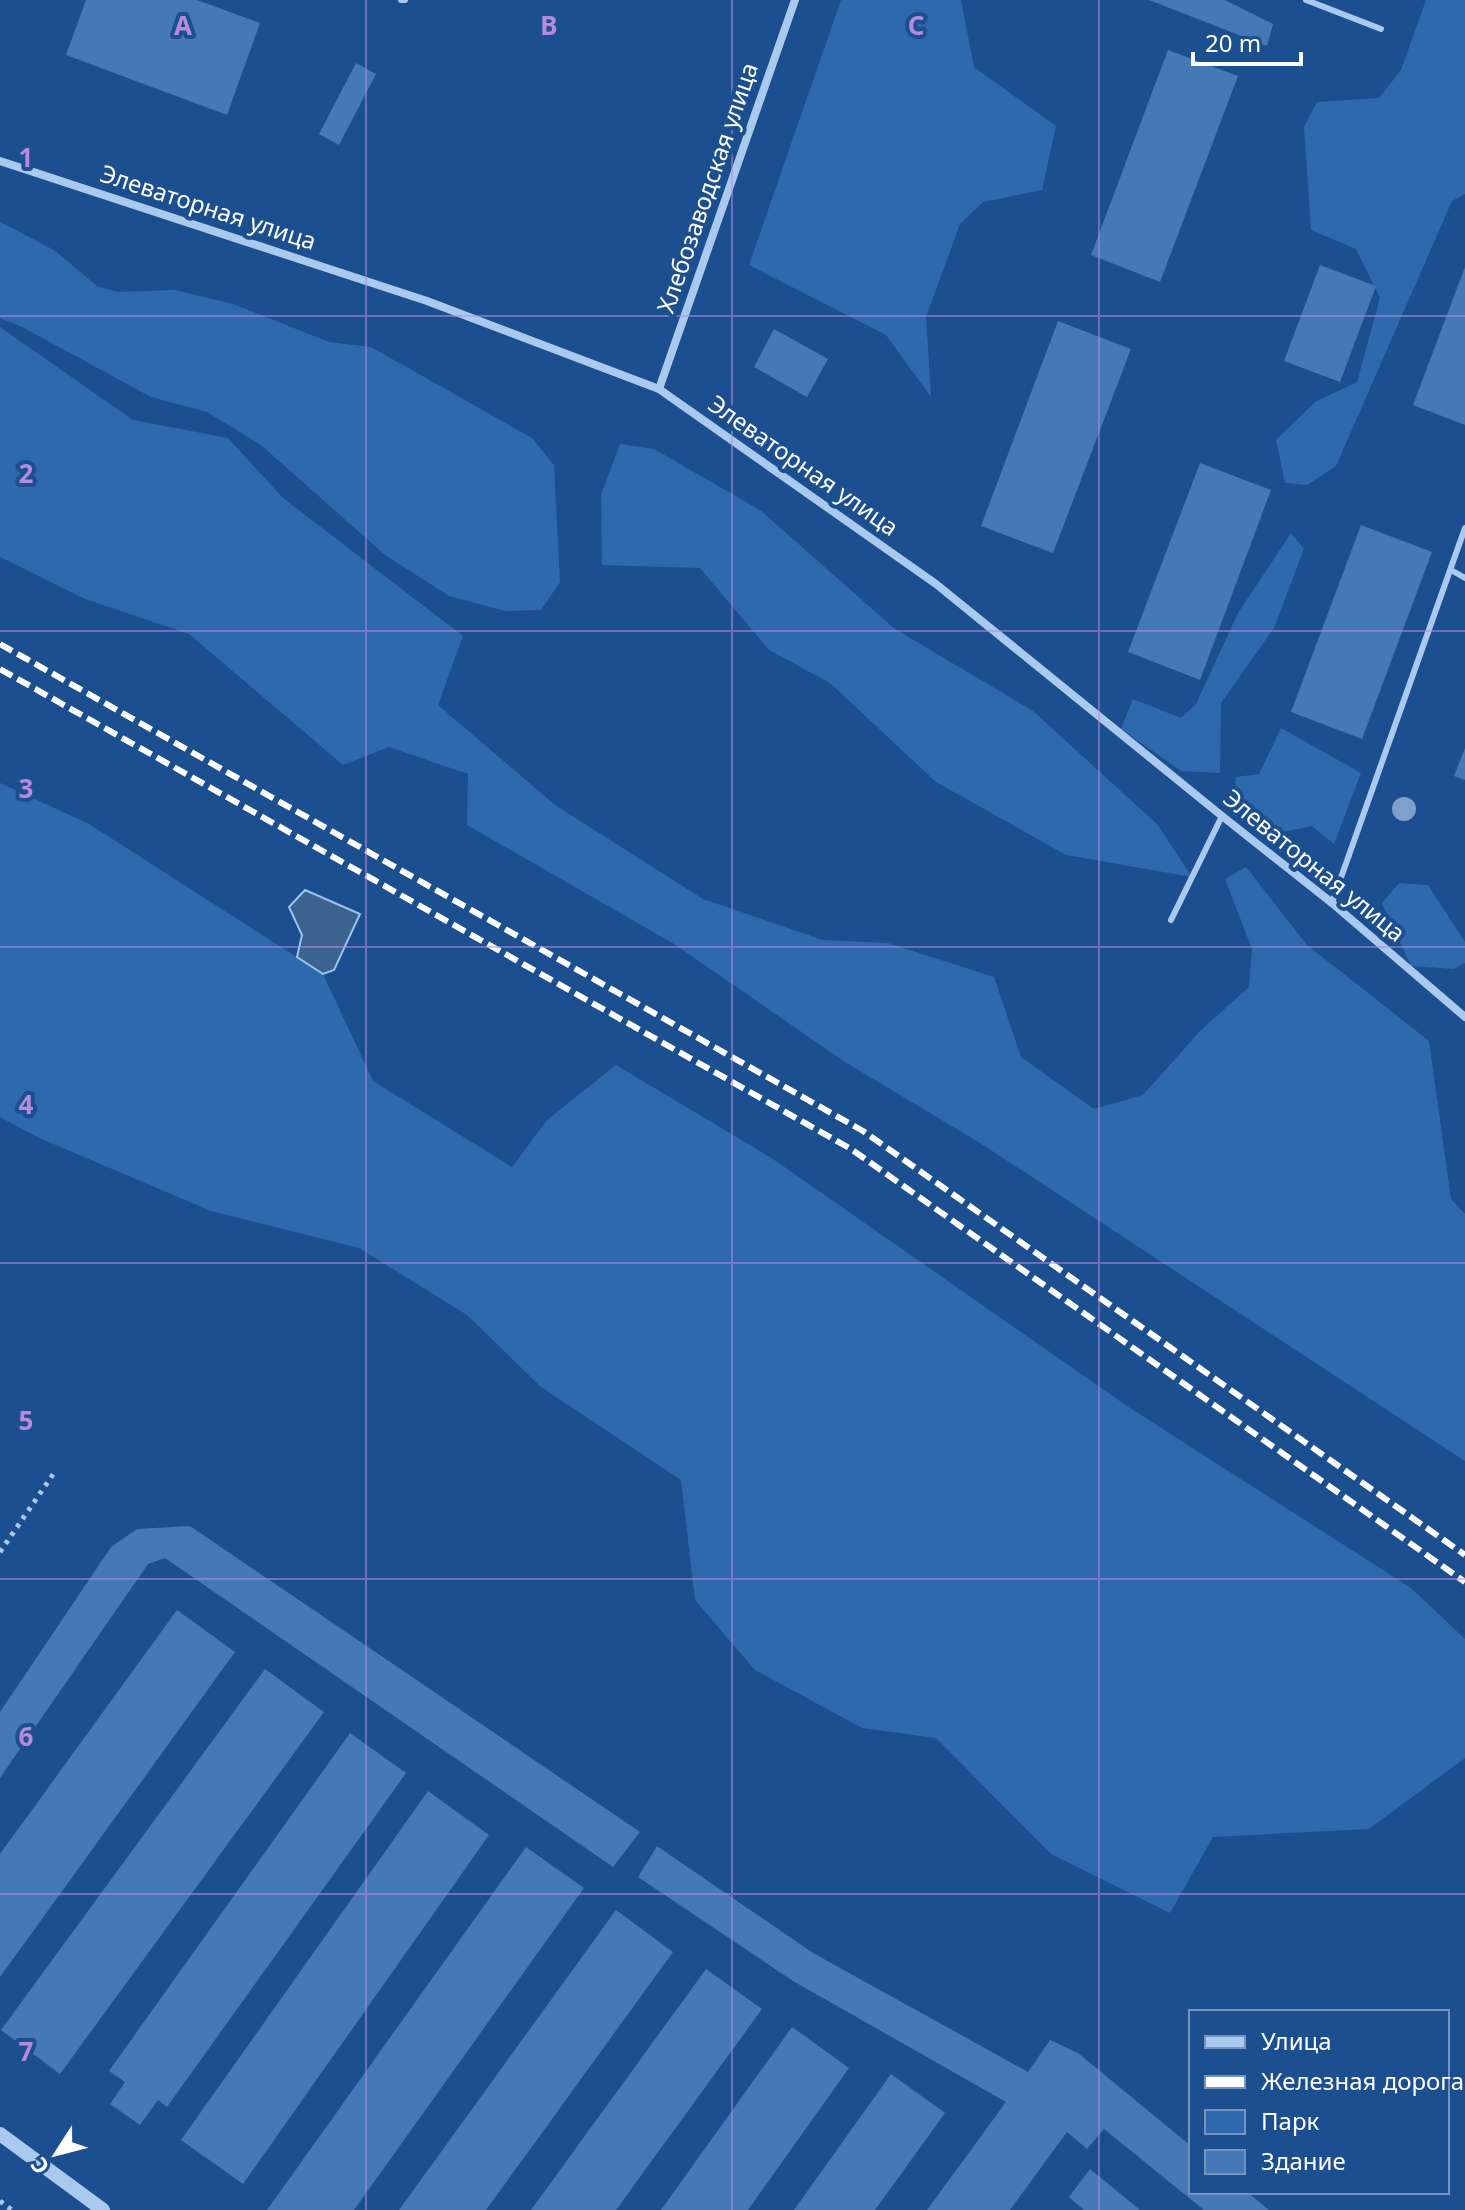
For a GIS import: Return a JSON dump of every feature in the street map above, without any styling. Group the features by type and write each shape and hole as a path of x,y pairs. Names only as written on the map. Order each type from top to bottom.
{"street":[{"name":"Хлебозаводская улица","path":"659,389 795,0"},
{"name":"Элеваторная улица","path":"0,161 427,301 659,389 936,584 1332,903 1465,1017"},
{"path":"0,2134 103,2210"}],"lane":[{"path":"1306,0 1381,29"},
{"path":"1332,903 1465,528"},
{"path":"1451,570 1465,578"},
{"path":"1171,920 1222,816"}],"path":[{"path":"0,1552 54,1473"},
{"path":"0,2201 12,2210"}],"green space":[{"path":"841,0 961,0 974,67 1056,126 1042,190 983,202 960,224 926,317 931,397 886,335 749,265"},
{"path":"1426,0 1465,0 1465,194 1452,201 1336,466 1307,485 1285,483 1276,440 1315,402 1357,382 1380,298 1356,249 1311,230 1304,127 1317,102 1379,98 1401,70"},
{"path":"0,222 54,250 97,286 117,292 175,290 233,304 329,342 371,347 532,438 554,465 560,582 541,610 505,611 449,596 385,555 261,445 207,412 151,397 0,318"},
{"path":"0,327 133,420 228,438 283,498 463,636 438,705 555,805 703,899 823,940 888,943 994,977 1021,1057 1094,1109 1143,1095 1201,1030 1249,987 1252,949 1225,879 1246,867 1307,945 1429,1041 1451,1199 1465,1214 1465,1461 980,1143 845,1062 674,944 467,825 468,774 389,747 343,765 189,634 85,599 0,557"},
{"path":"620,444 654,449 760,510 895,629 1033,711 1157,824 1192,877 1066,855 936,782 830,683 769,650 700,568 602,565 601,495"},
{"path":"1291,533 1304,549 1274,628 1221,703 1220,773 1181,771 1121,729 1133,699 1181,718 1196,704 1238,613"},
{"path":"1281,728 1361,773 1334,844 1312,826 1279,833 1234,805 1236,777 1259,774"},
{"path":"0,783 89,824 323,974 373,1081 512,1167 547,1120 616,1065 773,1159 1127,1406 1411,1588 1465,1639 1465,1758 1369,1829 1213,1837 1170,1913 1051,1854 936,1738 862,1728 755,1670 695,1600 681,1480 541,1387 467,1315 359,1248 211,1211 37,1137 0,1117"},
{"path":"1399,883 1428,885 1465,942 1465,963 1454,969 1411,966 1382,903"}],"shaded area":[{"path":"305,890 360,914 334,970 323,974 297,957 302,935 289,907"}],"building":[{"path":"86,0 197,0 260,23 227,115 66,55"},
{"path":"1149,0 1225,0 1273,24 1267,46"},
{"path":"1168,50 1238,76 1160,282 1091,255"},
{"path":"356,63 376,74 339,145 319,134"},
{"path":"1320,265 1376,286 1340,382 1284,361"},
{"path":"1465,267 1465,425 1413,405"},
{"path":"1058,321 1131,349 1053,553 981,526"},
{"path":"774,329 828,359 807,397 754,367"},
{"path":"1200,463 1271,490 1200,680 1128,652"},
{"path":"1361,525 1432,552 1362,739 1291,712"},
{"path":"1465,748 1465,780 1454,776"},
{"path":"190,1526 640,1832 613,1867 165,1558 148,1564 0,1778 0,1712 111,1547 137,1529"},
{"path":"177,1610 235,1652 0,1977 0,1854"},
{"path":"265,1669 324,1712 60,2074 1,2030"},
{"path":"350,1733 406,1773 167,2107 158,2100 140,2125 110,2104 125,2082 109,2071"},
{"path":"428,1791 489,1835 243,2184 181,2140"},
{"path":"657,1846 813,1953 1028,2072 1050,2040 1078,2053 1189,2144 1189,2194 1249,2194 1269,2210 1204,2210 1104,2129 1087,2149 1067,2132 1010,2210 927,2210 1006,2102 793,1981 638,1877"},
{"path":"526,1847 584,1888 354,2210 267,2210"},
{"path":"616,1910 673,1952 486,2210 399,2210"},
{"path":"706,1969 762,2009 616,2210 531,2210"},
{"path":"792,2027 849,2068 748,2210 661,2210"},
{"path":"891,2074 945,2113 875,2210 794,2210"},
{"path":"1090,2169 1140,2210 1084,2210 1069,2197"}],"railway":[{"path":"0,644 863,1131 1465,1555"},
{"path":"0,669 851,1149 1465,1582"}]}
